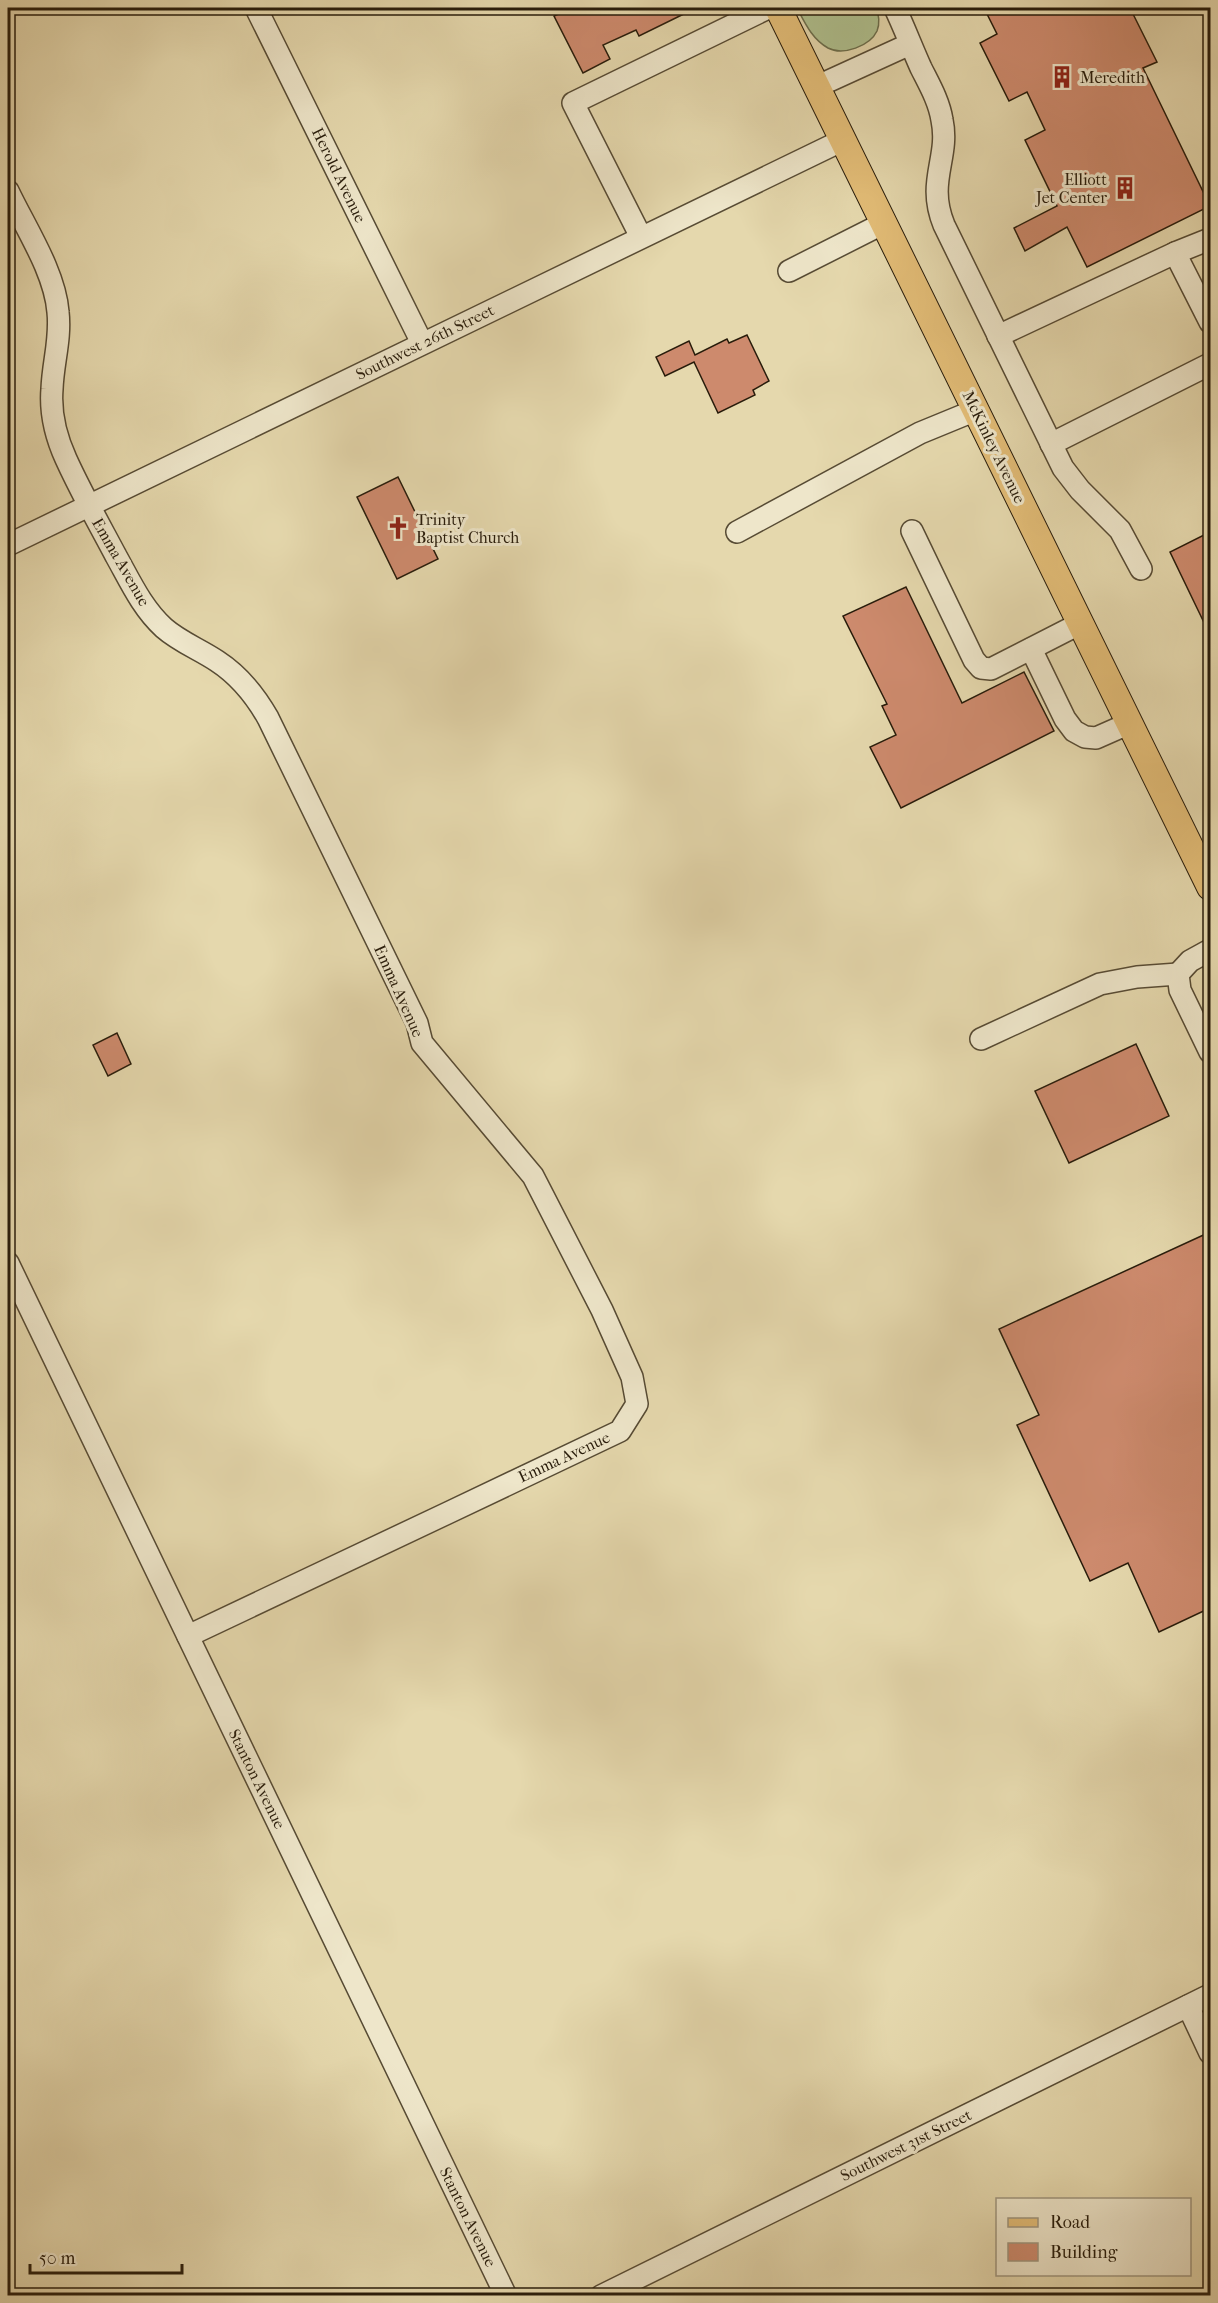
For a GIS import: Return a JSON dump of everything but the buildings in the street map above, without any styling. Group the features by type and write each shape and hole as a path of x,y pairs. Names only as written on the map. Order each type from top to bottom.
{"main road":[{"name":"McKinley Avenue","path":"778,8 1210,887"}],"street":[{"name":"Herold Avenue","path":"256,8 422,343"},
{"path":"641,237 573,103 768,8"},
{"path":"895,8 938,104 943,121 944,139 935,192 938,211 1064,468 1080,490 1120,530 1141,569"},
{"path":"818,86 910,44"},
{"name":"Southwest 26th Street","path":"8,544 843,140"},
{"name":"Emma Avenue","path":"8,191 52,285 58,309 60,337 52,388 52,415 58,440 88,505 146,608 163,627 185,644 217,661 237,676 255,696 268,718 417,1023 422,1043 533,1176 602,1310 633,1377 638,1404 620,1431 188,1636"},
{"path":"789,271 884,223"},
{"path":"998,336 1174,252 1210,239"},
{"path":"1174,252 1210,322"},
{"path":"1051,444 1210,364"},
{"path":"737,532 920,433 976,410"},
{"path":"912,531 974,660 981,668 991,669 1081,623"},
{"path":"1031,649 1065,719 1074,731 1085,737 1096,738 1130,723"},
{"path":"981,1040 1100,984 1137,977 1178,974 1190,961 1210,950"},
{"path":"1178,974 1180,990 1210,1052"},
{"name":"Stanton Avenue","path":"8,1263 506,2295"},
{"name":"Southwest 31st Street","path":"601,2295 1210,1995"},
{"path":"1188,2006 1210,2053"}],"green space":[{"path":"797,8 876,8 879,19 878,28 873,36 862,45 848,50 834,50 822,44 813,35"}],"place":[{"name":"Meredith","path":"1062,77"},
{"name":"Elliott Jet Center","path":"1125,188"},
{"name":"Trinity Baptist Church","path":"398,528"}]}
